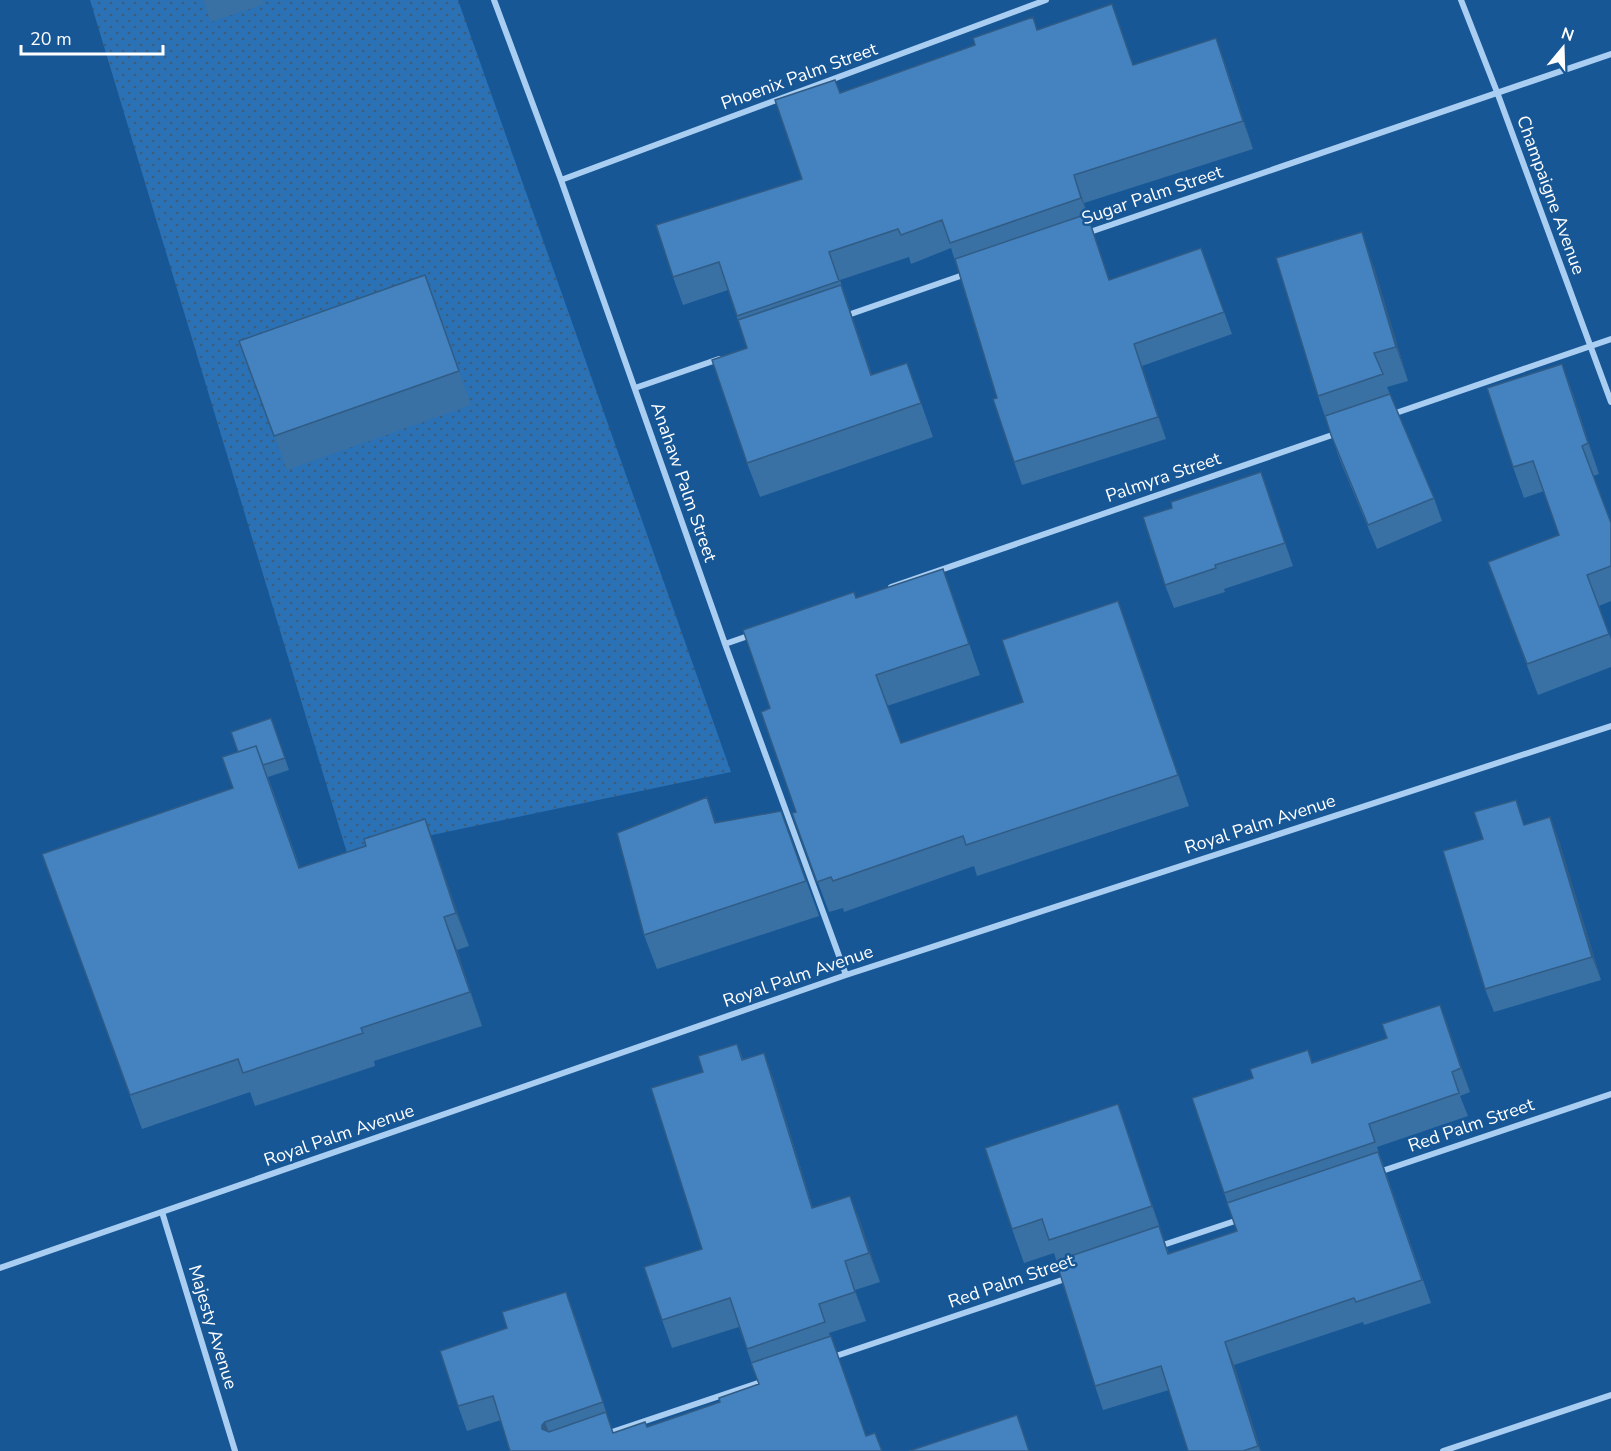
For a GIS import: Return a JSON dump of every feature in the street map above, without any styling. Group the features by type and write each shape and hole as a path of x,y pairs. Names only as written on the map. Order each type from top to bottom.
{"street":[{"name":"Anahaw Palm Street","path":"494,0 561,180 725,644 846,975"},
{"name":"Phoenix Palm Street","path":"561,180 1046,0"},
{"name":"Champaigne Avenue","path":"1461,0 1611,402"},
{"name":"Sugar Palm Street","path":"1077,236 1611,54"},
{"path":"839,318 975,271"},
{"path":"1377,419 1611,339"},
{"path":"635,388 726,357"},
{"name":"Palmyra Street","path":"883,590 1344,431"},
{"path":"725,644 759,632"},
{"name":"Royal Palm Avenue","path":"0,1268 846,975 1611,726"},
{"name":"Red Palm Street","path":"1373,1174 1611,1094"},
{"name":"Majesty Avenue","path":"162,1212 235,1451"},
{"path":"1157,1247 1248,1217"},
{"name":"Red Palm Street","path":"817,1363 1078,1274"},
{"path":"602,1436 772,1378"},
{"path":"1443,1451 1611,1395"}],"shaded area":[{"path":"90,0 458,0 731,772 347,853"}],"building":[{"path":"1112,4 1133,65 1216,38 1243,121 1074,175 1081,198 950,243 942,220 901,235 898,229 829,252 839,281 737,316 719,262 673,277 656,225 802,179 775,100 835,80 840,93 975,45 973,38 1033,17 1037,30"},
{"path":"1087,214 1109,280 1201,248 1224,312 1134,344 1158,417 1014,462 993,399 997,398 955,259"},
{"path":"1362,232 1396,347 1374,353 1383,374 1318,396 1276,258"},
{"path":"425,275 459,371 274,436 239,341"},
{"path":"841,285 871,375 907,363 921,403 747,463 712,360 747,348 738,320"},
{"path":"1562,364 1588,443 1582,446 1611,523 1611,566 1587,575 1609,634 1527,664 1488,562 1559,535 1533,461 1513,467 1487,388"},
{"path":"1390,394 1434,498 1368,525 1325,416"},
{"path":"1261,472 1285,543 1215,565 1216,568 1165,585 1143,517 1172,508 1171,502"},
{"path":"943,569 969,644 876,675 901,743 1023,702 1002,640 1118,601 1178,775 966,845 963,836 833,881 831,877 817,882 792,813 796,812 761,712 770,708 743,630 854,592 856,598"},
{"path":"271,718 285,758 263,765 256,746 238,752 231,732"},
{"path":"256,746 299,868 366,846 364,839 425,819 456,913 444,917 470,992 361,1028 363,1033 243,1073 238,1059 130,1095 42,854 233,788 222,757"},
{"path":"707,797 715,823 781,811 806,881 644,935 617,833"},
{"path":"1516,800 1524,825 1550,817 1592,957 1485,989 1443,851 1483,839 1474,812"},
{"path":"1440,1005 1461,1068 1452,1072 1459,1093 1369,1124 1375,1142 1224,1193 1192,1098 1253,1078 1250,1069 1308,1050 1312,1063 1387,1038 1382,1024"},
{"path":"737,1044 742,1060 764,1053 812,1208 850,1196 869,1253 845,1261 855,1292 819,1304 825,1322 747,1349 730,1298 662,1320 644,1267 702,1249 651,1088 703,1072 698,1056"},
{"path":"1118,1104 1152,1206 1049,1240 1042,1219 1012,1229 985,1148"},
{"path":"1378,1152 1422,1280 1356,1302 1354,1298 1225,1342 1258,1446 1243,1451 1188,1451 1161,1366 1095,1386 1056,1261 1159,1226 1168,1254 1237,1231 1227,1203"},
{"path":"566,1292 603,1402 545,1422 542,1429 549,1432 606,1412 613,1433 645,1422 647,1427 720,1402 719,1398 759,1384 751,1363 831,1336 866,1436 875,1433 882,1451 510,1451 493,1396 458,1406 440,1351 507,1328 502,1312"},
{"path":"1017,1415 1029,1451 909,1451"}]}
